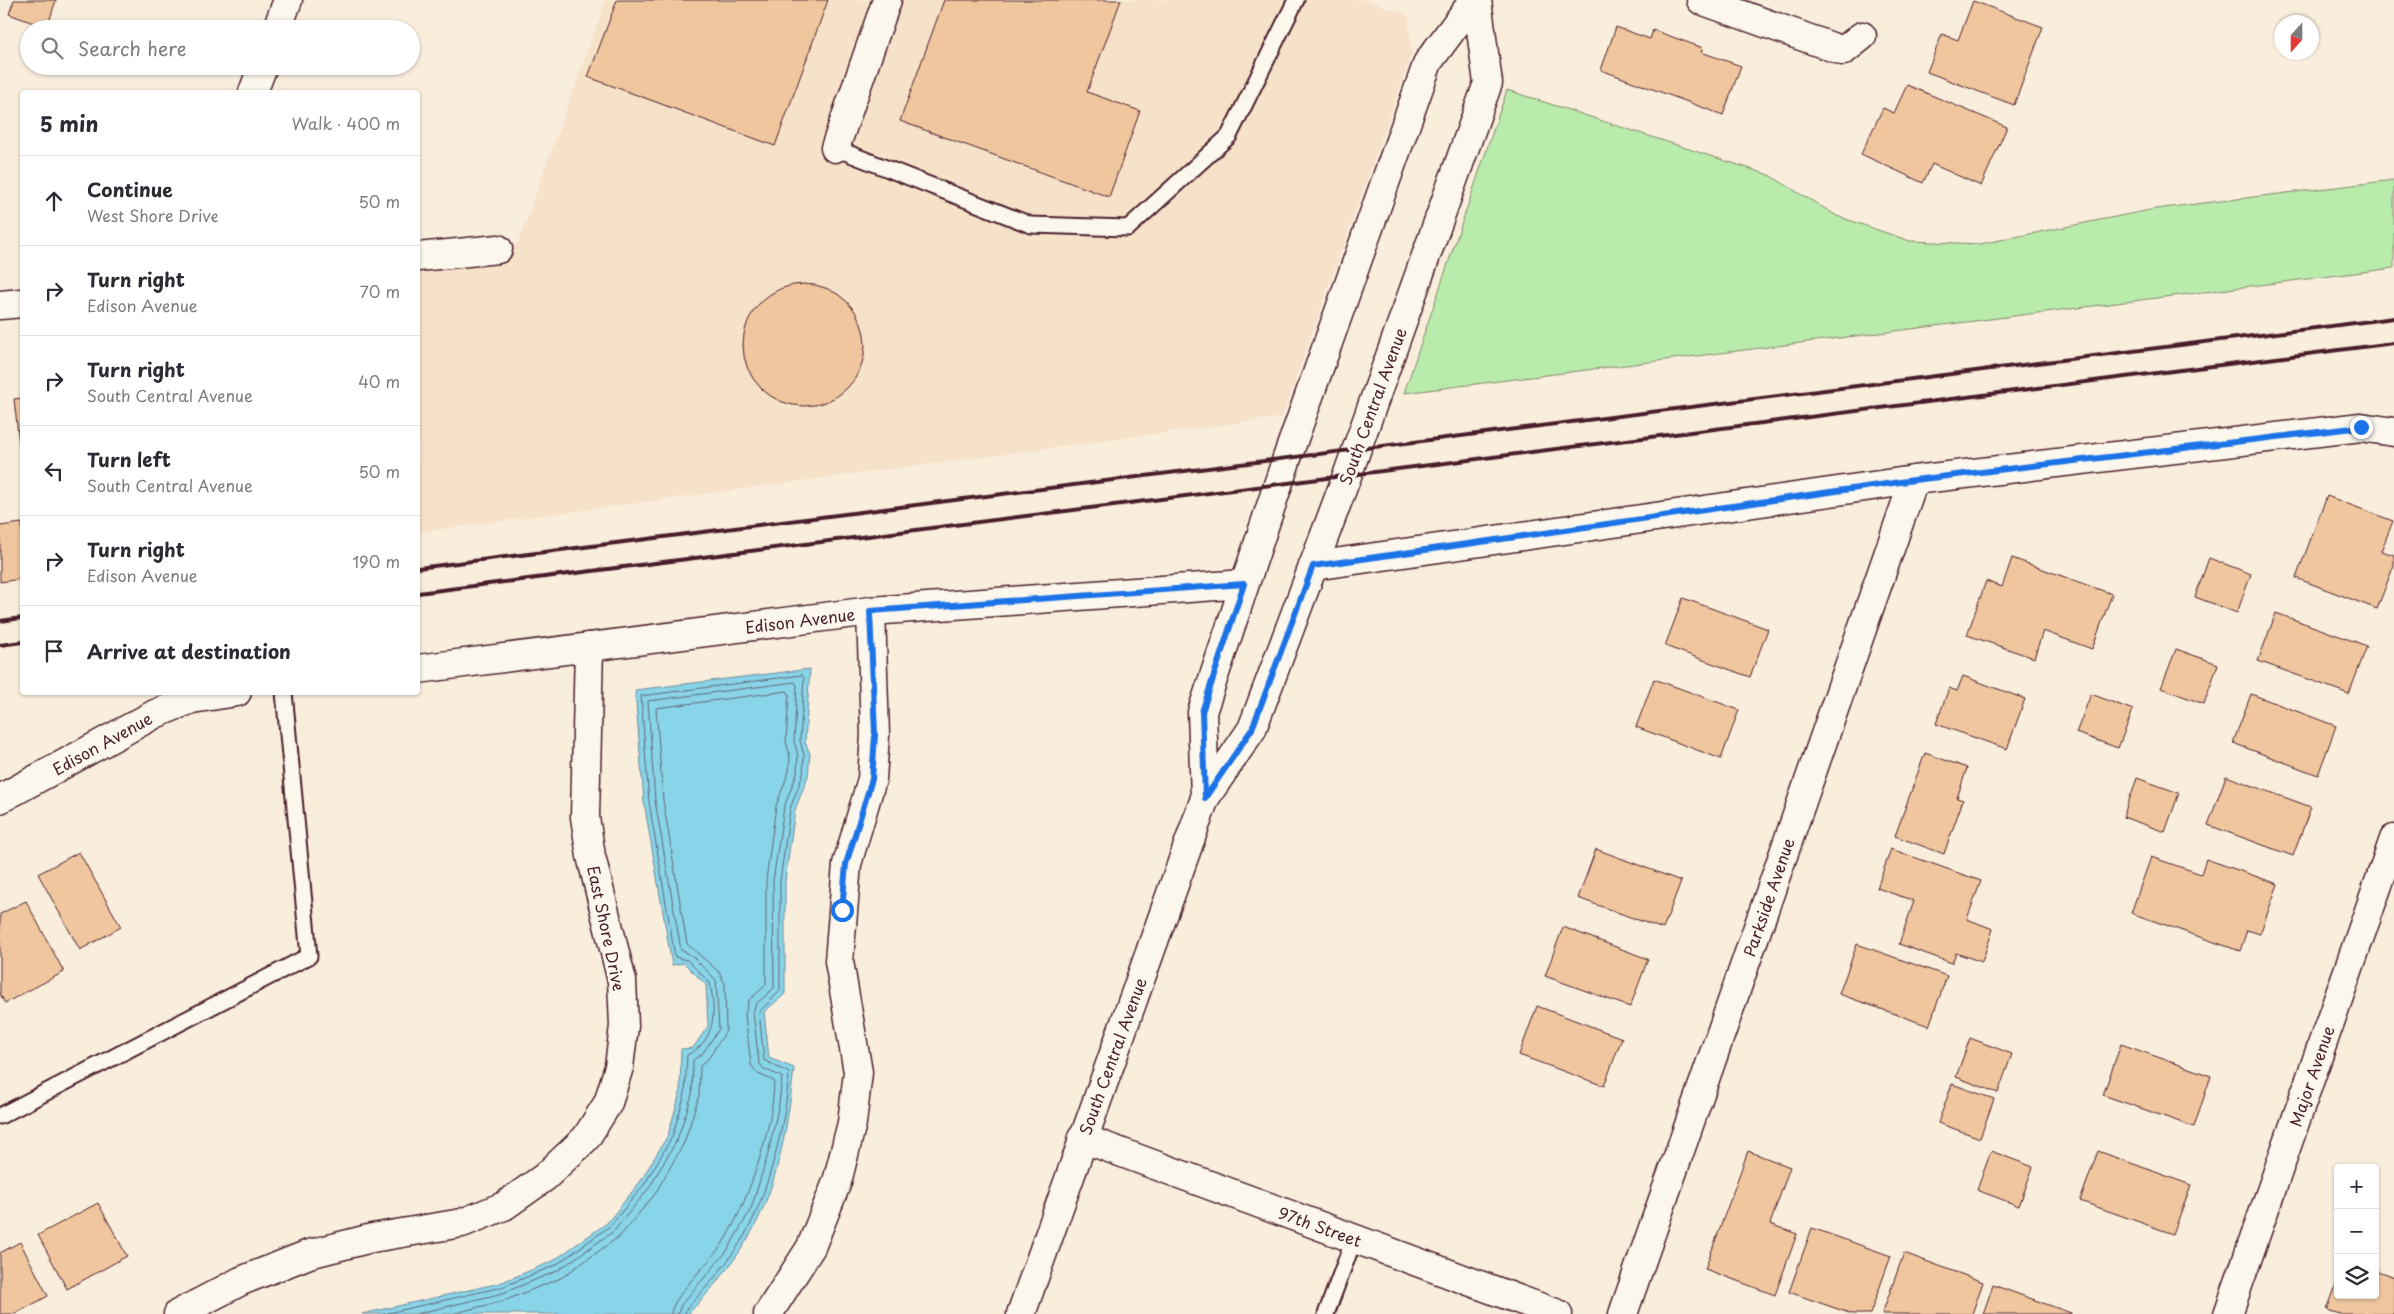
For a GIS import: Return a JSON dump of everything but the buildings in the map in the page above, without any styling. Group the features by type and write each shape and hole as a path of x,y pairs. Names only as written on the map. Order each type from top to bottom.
{"street":[{"path":"280,20 288,0"},
{"path":"835,148 886,0"},
{"name":"South Central Avenue","path":"1021,1314 1082,1138 1205,798 1252,729 1347,476 1488,84 1475,0"},
{"name":"South Central Avenue","path":"1205,798 1202,712 1244,584 1428,62 1475,0"},
{"path":"1701,0 1843,51 1862,36"},
{"path":"254,90 260,75"},
{"path":"420,258 498,248"},
{"path":"0,305 20,303"},
{"path":"1313,566 1914,480 2361,427 2394,432"},
{"name":"Parkside Avenue","path":"1623,1314 1914,480"},
{"name":"Edison Avenue","path":"420,669 870,611 1244,584"},
{"path":"768,1314 811,1247 837,1182 852,1123 858,1072 839,961 846,864 872,779 875,735 870,611"},
{"name":"East Shore Drive","path":"178,1314 241,1281 309,1254 372,1238 462,1223 504,1206 545,1177 586,1138 608,1103 619,1068 624,1026 622,981 591,856 585,817 590,647"},
{"name":"Edison Avenue","path":"0,799 155,714 192,699 218,695"},
{"name":"Major Avenue","path":"2228,1314 2394,839"},
{"name":"97th Street","path":"1082,1138 1558,1314"}],"lane":[{"path":"835,148 1031,225 1128,228 1229,136 1296,0"},
{"path":"0,1116 309,956 284,695"},
{"path":"1326,1314 1354,1239"}],"shaded area":[{"path":"606,0 1366,0 1408,15 1412,53 1282,417 420,532 420,257 498,249 518,243"}],"green space":[{"path":"1507,90 1769,175 1837,216 1910,241 1980,244 2155,209 2394,180 2394,268 1404,393"}],"water":[{"path":"810,669 805,742 810,754 808,776 795,810 785,881 785,994 764,1012 769,1058 794,1068 792,1086 787,1123 774,1178 761,1213 738,1254 688,1314 362,1314 500,1283 553,1261 607,1223 640,1182 668,1135 680,1093 681,1049 693,1048 708,1026 706,985 684,963 672,965 644,802 635,690"}],"railway":[{"path":"420,568 2394,318"},
{"path":"420,593 2394,343"},
{"path":"0,621 20,618"},
{"path":"0,645 20,642"}],"route":[{"path":"842,910 846,864 872,779 875,735 870,611 1244,584 1202,712 1205,798 1252,729 1313,566 1914,480 2361,427"}]}
